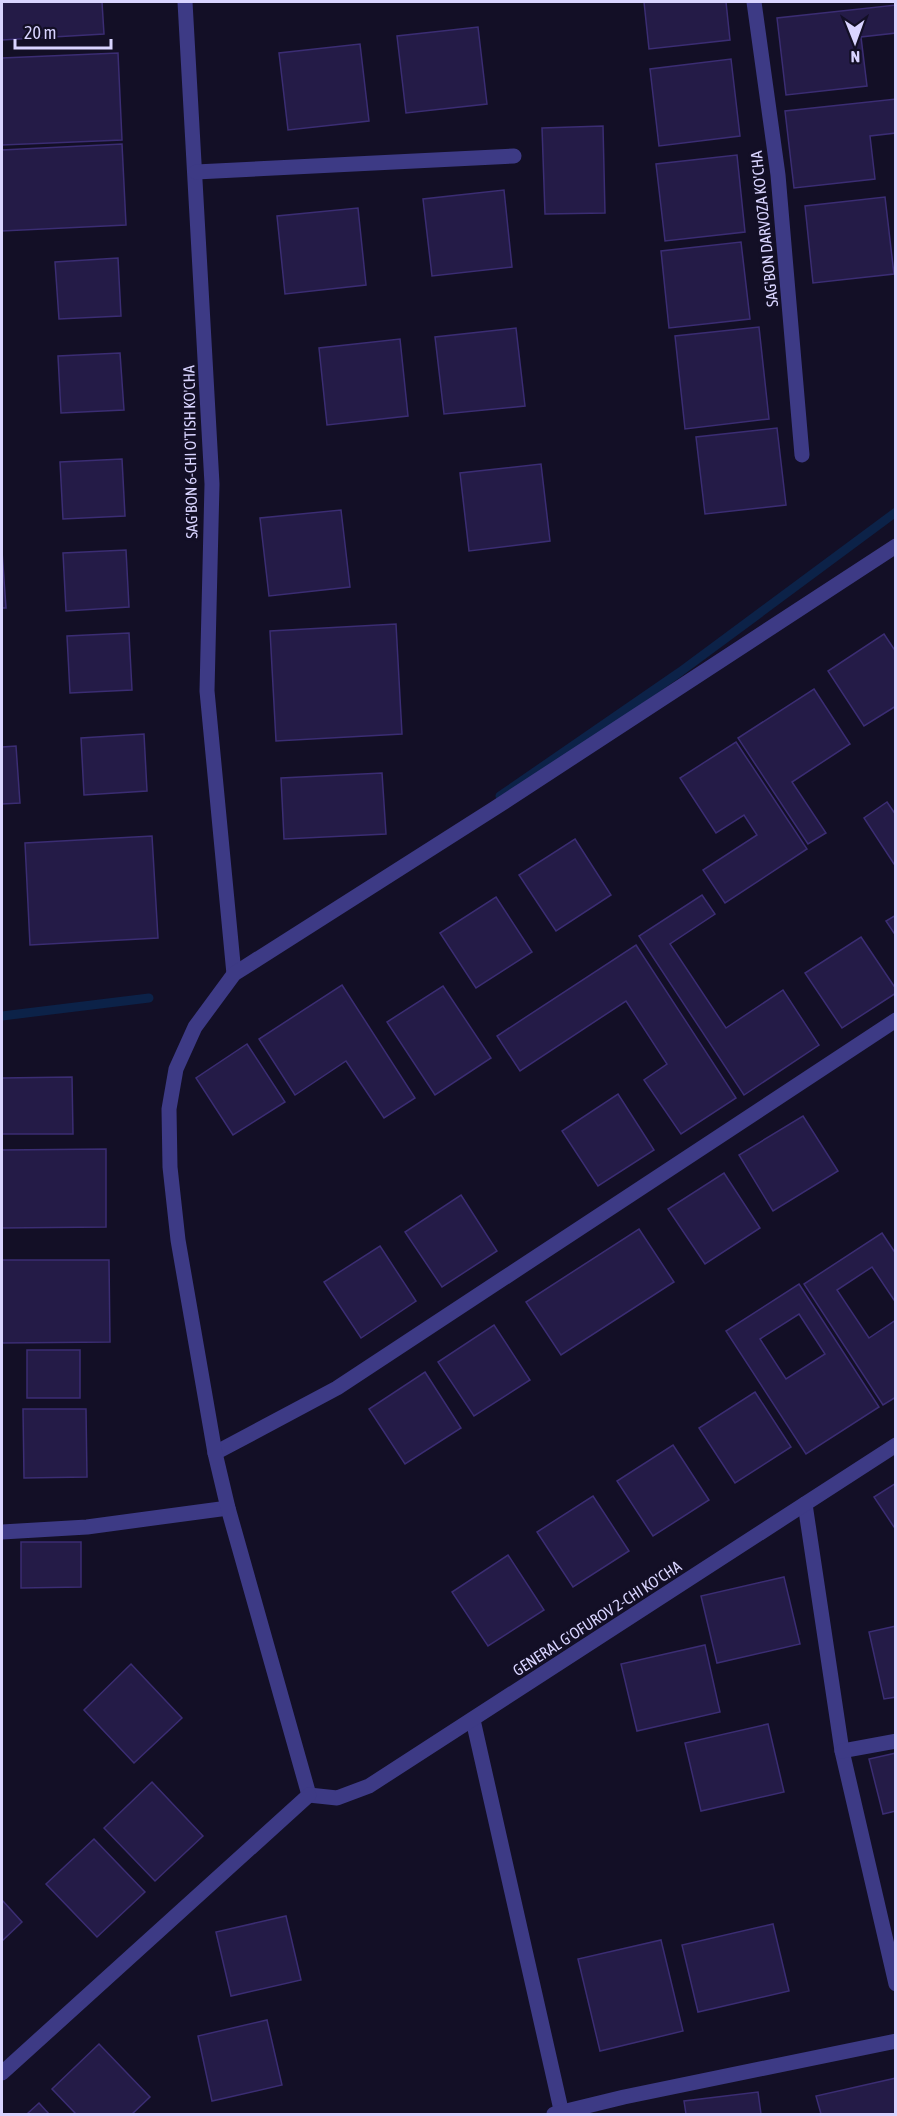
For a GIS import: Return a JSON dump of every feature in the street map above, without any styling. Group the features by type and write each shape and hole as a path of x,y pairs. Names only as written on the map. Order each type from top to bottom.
{"street":[{"name":"SAG'BON 6-CHI O'TISH KO'CHA","path":"185,2 212,484 207,691 234,974"},
{"name":"SAG'BON DARVOZA KO'CHA","path":"754,2 778,175 802,455"},
{"path":"196,172 514,156"},
{"path":"2,2073 309,1795 228,1508 215,1454 178,1240 170,1167 169,1109 176,1069 195,1027 234,974 505,801 896,546"},
{"path":"215,1454 337,1388 896,1020"},
{"name":"GENERAL G'OFUROV 2-CHI KO'CHA","path":"309,1795 337,1798 369,1786 896,1445"},
{"path":"805,1504 842,1751 896,1984"},
{"path":"2,1532 87,1527 228,1508"},
{"path":"473,1720 559,2114 624,2097 896,2041"},
{"path":"842,1751 896,1741"}],"building":[{"path":"2,2 102,2 104,34 2,40"},
{"path":"644,2 726,2 730,40 649,49"},
{"path":"896,5 896,33 861,37 867,86 786,95 777,18"},
{"path":"478,27 487,104 406,113 397,36"},
{"path":"360,44 369,121 288,130 279,53"},
{"path":"118,53 122,140 2,145 2,58"},
{"path":"731,59 740,136 659,146 650,69"},
{"path":"896,99 896,133 870,136 875,179 794,188 785,111"},
{"path":"603,126 605,213 545,214 542,128"},
{"path":"122,144 126,225 2,231 2,150"},
{"path":"737,155 745,232 665,241 656,164"},
{"path":"504,190 512,267 432,276 423,199"},
{"path":"885,197 894,274 813,283 805,206"},
{"path":"358,208 366,285 285,294 277,216"},
{"path":"741,242 750,319 669,328 661,251"},
{"path":"118,258 121,316 59,319 55,262"},
{"path":"759,327 769,419 685,429 675,336"},
{"path":"516,328 525,406 444,414 435,337"},
{"path":"400,339 408,416 327,425 319,348"},
{"path":"120,353 124,410 61,413 58,356"},
{"path":"777,428 786,505 705,514 696,437"},
{"path":"122,459 125,516 63,519 60,462"},
{"path":"541,464 550,541 469,551 460,473"},
{"path":"341,510 350,587 269,596 260,518"},
{"path":"126,550 129,607 66,611 63,553"},
{"path":"2,551 6,608 2,608"},
{"path":"396,624 402,734 276,741 270,631"},
{"path":"129,633 132,690 70,693 67,636"},
{"path":"884,634 896,652 896,706 864,726 828,671"},
{"path":"814,689 850,744 792,782 826,833 808,844 738,738"},
{"path":"144,734 147,791 84,795 81,738"},
{"path":"736,742 807,849 725,903 703,870 757,835 744,815 716,833 680,778"},
{"path":"16,746 20,803 2,804 2,747"},
{"path":"382,773 386,834 284,839 281,778"},
{"path":"887,802 896,815 896,867 864,818"},
{"path":"152,836 158,938 30,945 25,843"},
{"path":"575,839 611,895 556,931 519,875"},
{"path":"702,895 715,914 670,944 726,1028 783,990 819,1045 744,1095 639,936"},
{"path":"496,897 532,952 476,988 440,933"},
{"path":"896,915 896,936 886,921"},
{"path":"861,937 896,989 896,993 842,1028 805,973"},
{"path":"636,945 736,1098 681,1134 644,1080 667,1064 626,1001 520,1071 497,1036"},
{"path":"342,985 415,1098 384,1118 346,1061 295,1095 259,1039"},
{"path":"443,986 491,1058 435,1095 387,1022"},
{"path":"247,1044 285,1102 233,1135 196,1078"},
{"path":"72,1077 73,1134 2,1134 2,1078"},
{"path":"618,1094 654,1150 598,1186 562,1131"},
{"path":"803,1116 838,1171 773,1211 739,1155"},
{"path":"106,1149 106,1227 2,1228 2,1150"},
{"path":"724,1173 760,1228 705,1264 668,1209"},
{"path":"461,1195 497,1251 442,1287 405,1232"},
{"path":"639,1229 674,1282 561,1355 526,1302"},
{"path":"882,1233 896,1254 896,1303 872,1267 837,1290 869,1338 896,1320 896,1397 883,1405 804,1284"},
{"path":"380,1246 416,1301 361,1338 324,1282"},
{"path":"2,1260 109,1260 110,1342 2,1343"},
{"path":"799,1284 879,1407 806,1454 726,1331","holes":["799,1314 825,1354 786,1379 760,1339"]},
{"path":"494,1325 530,1380 474,1416 438,1362"},
{"path":"27,1350 80,1350 80,1398 27,1398"},
{"path":"425,1372 461,1428 405,1464 369,1409"},
{"path":"755,1392 791,1447 735,1483 699,1428"},
{"path":"23,1409 86,1409 87,1477 24,1478"},
{"path":"673,1445 709,1500 653,1536 617,1481"},
{"path":"896,1483 896,1527 894,1527 874,1497"},
{"path":"593,1496 629,1551 573,1587 537,1532"},
{"path":"21,1542 81,1542 81,1587 21,1588"},
{"path":"508,1555 544,1610 488,1646 452,1592"},
{"path":"784,1577 800,1644 717,1663 701,1596"},
{"path":"896,1626 896,1697 884,1699 869,1632"},
{"path":"705,1645 720,1712 637,1731 621,1664"},
{"path":"131,1664 182,1718 134,1763 84,1710"},
{"path":"768,1724 784,1792 701,1811 685,1743"},
{"path":"896,1753 896,1811 883,1814 869,1759"},
{"path":"152,1782 203,1836 155,1881 104,1828"},
{"path":"94,1839 145,1892 97,1937 46,1884"},
{"path":"2,1900 22,1922 2,1941"},
{"path":"286,1916 301,1980 231,1996 216,1932"},
{"path":"773,1924 789,1991 698,2012 682,1945"},
{"path":"661,1940 683,2031 600,2051 578,1959"},
{"path":"267,2020 282,2085 212,2101 198,2036"},
{"path":"99,2044 150,2097 132,2114 76,2114 52,2089"},
{"path":"896,2078 896,2114 821,2114 816,2096"},
{"path":"758,2092 761,2114 686,2114 684,2101"},
{"path":"39,2103 49,2114 27,2114"}],"waterway":[{"path":"500,796 680,672 896,512"},
{"path":"2,1016 149,998"}]}
